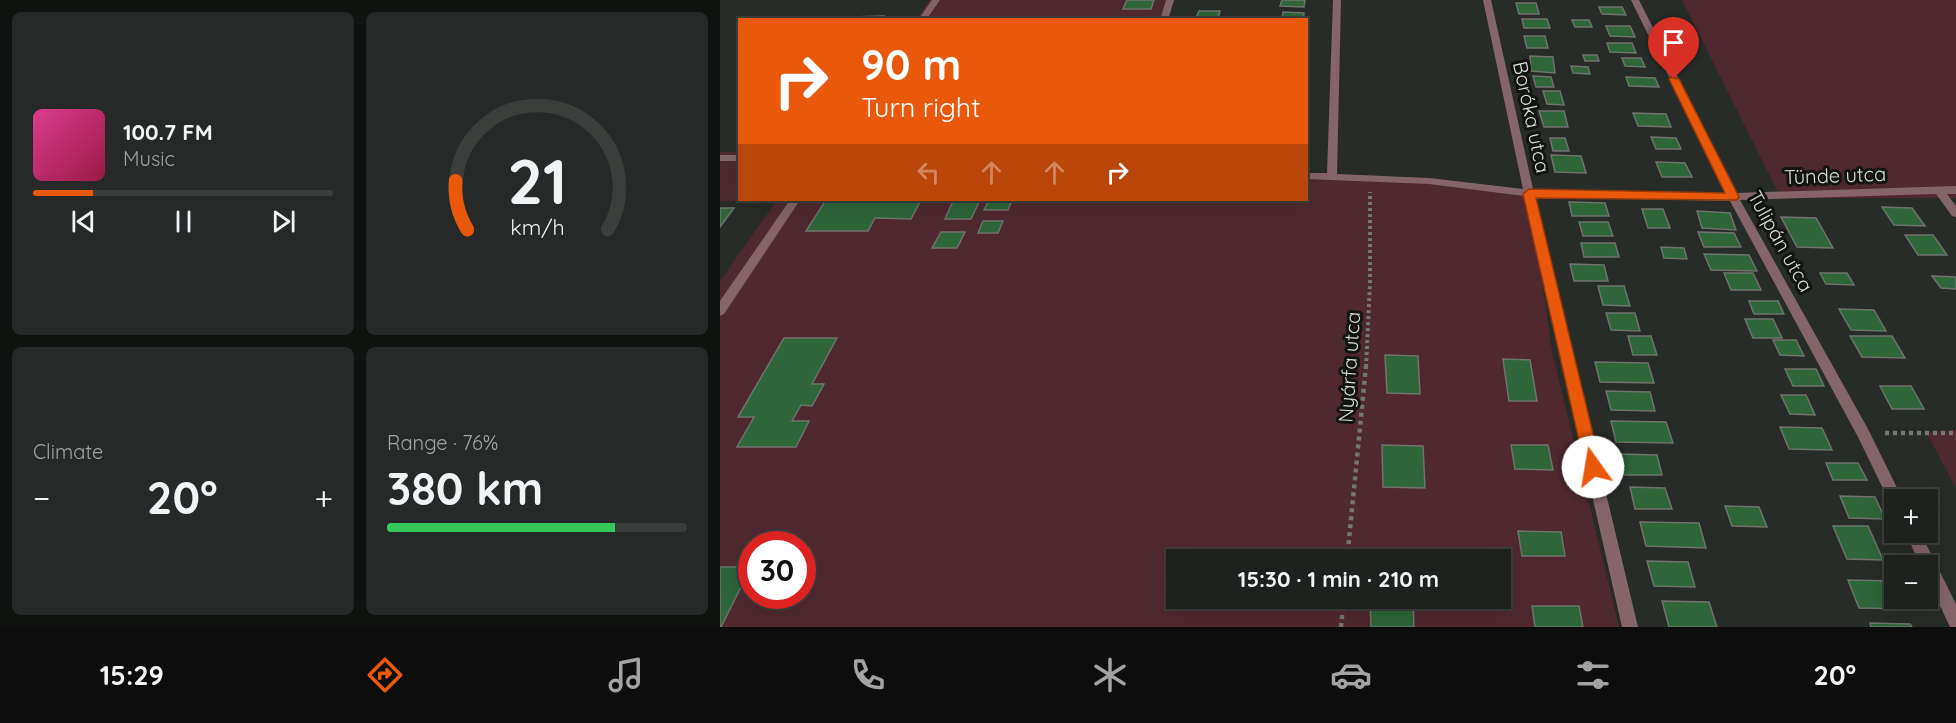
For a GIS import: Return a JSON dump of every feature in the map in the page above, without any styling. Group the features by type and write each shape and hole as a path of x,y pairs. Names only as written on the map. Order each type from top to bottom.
{"street":[{"path":"923,18 936,0"},
{"path":"1165,18 1170,0"},
{"path":"1332,176 1336,0"},
{"name":"Boróka utca","path":"1487,0 1529,194 1630,627"},
{"name":"Tulipán utca","path":"1635,0 1733,197 1863,432 1891,489"},
{"path":"720,158 738,158"},
{"name":"Tünde utca","path":"1308,176 1429,181 1529,194 1733,197 1956,190"},
{"path":"1938,190 1956,213"},
{"path":"720,311 794,201"},
{"path":"1917,543 1956,621"}],"path":[{"name":"Nyárfa utca","path":"1348,549 1367,349 1371,230 1369,177"},
{"path":"1863,432 1956,433"},
{"path":"1341,627 1343,609"}],"shaded area":[{"path":"930,0 1168,0 1162,18 917,18"},
{"path":"1682,0 1956,0 1956,198 1781,198"},
{"path":"720,152 738,152 738,201 1308,201 1308,176 1369,177 1529,193 1552,351 1619,627 720,627 720,281 775,203 720,201"},
{"path":"1956,430 1956,488 1926,432"}],"building":[{"path":"1127,0 1154,0 1151,9 1123,9"},
{"path":"1282,0 1305,0 1304,7 1280,6"},
{"path":"1516,3 1536,3 1539,14 1519,14"},
{"path":"1599,7 1622,7 1626,15 1602,14"},
{"path":"1199,11 1220,11 1218,18 1196,18"},
{"path":"1283,12 1304,13 1303,18 1282,18"},
{"path":"884,16 883,18 850,17"},
{"path":"1522,19 1547,19 1550,28 1524,28"},
{"path":"1572,20 1589,20 1592,27 1575,27"},
{"path":"1606,26 1630,26 1635,37 1610,36"},
{"path":"1524,36 1545,36 1548,48 1527,48"},
{"path":"1607,43 1632,43 1636,53 1610,52"},
{"path":"1583,55 1597,55 1599,61 1585,61"},
{"path":"1530,56 1553,57 1555,73 1531,71"},
{"path":"1622,58 1641,58 1645,67 1625,66"},
{"path":"1571,66 1588,67 1590,74 1573,73"},
{"path":"1533,76 1551,77 1554,87 1536,87"},
{"path":"1626,77 1655,78 1659,87 1629,86"},
{"path":"1543,91 1560,91 1564,105 1547,104"},
{"path":"1539,111 1564,111 1568,127 1544,127"},
{"path":"1633,113 1666,114 1671,127 1638,126"},
{"path":"1651,137 1676,138 1681,149 1656,149"},
{"path":"1550,138 1565,138 1569,151 1553,151"},
{"path":"1551,155 1581,156 1586,173 1555,172"},
{"path":"1656,162 1685,163 1692,177 1662,177"},
{"path":"825,201 920,201 911,219 875,218 868,231 806,231"},
{"path":"953,201 979,202 971,219 945,219"},
{"path":"988,201 1012,201 1008,210 984,210"},
{"path":"1569,202 1605,203 1609,216 1572,216"},
{"path":"1882,207 1912,208 1925,226 1894,225"},
{"path":"720,208 734,208 720,227"},
{"path":"1642,209 1663,209 1670,228 1648,228"},
{"path":"1697,211 1730,213 1736,230 1702,228"},
{"path":"1781,217 1816,218 1833,248 1797,247"},
{"path":"983,221 1003,221 998,233 978,233"},
{"path":"1579,222 1608,222 1613,236 1583,236"},
{"path":"941,232 965,232 957,248 932,248"},
{"path":"1698,232 1734,233 1741,247 1704,247"},
{"path":"1905,235 1933,235 1947,255 1918,255"},
{"path":"1581,243 1615,243 1619,257 1584,257"},
{"path":"1661,247 1684,248 1687,259 1664,258"},
{"path":"1704,254 1749,255 1757,271 1711,270"},
{"path":"1570,264 1604,265 1608,281 1574,281"},
{"path":"1724,273 1753,273 1761,290 1731,290"},
{"path":"1820,273 1847,273 1854,285 1826,284"},
{"path":"1932,276 1956,277 1956,289 1941,288"},
{"path":"1598,286 1624,286 1630,306 1603,305"},
{"path":"1749,301 1778,301 1784,314 1754,314"},
{"path":"1839,309 1874,310 1886,331 1851,330"},
{"path":"1606,313 1635,313 1640,331 1611,330"},
{"path":"1745,319 1773,319 1782,338 1753,338"},
{"path":"1628,336 1651,336 1657,355 1633,355"},
{"path":"1850,336 1892,336 1905,358 1862,357"},
{"path":"784,338 837,338 812,384 824,384 812,406 801,405 792,421 809,421 796,447 737,447 754,417 738,417"},
{"path":"1773,340 1796,340 1804,356 1780,355"},
{"path":"1385,355 1418,356 1420,394 1387,393"},
{"path":"1503,359 1530,360 1537,401 1509,401"},
{"path":"1595,362 1648,363 1654,383 1600,382"},
{"path":"1785,369 1816,369 1824,386 1793,386"},
{"path":"1880,386 1911,386 1924,409 1892,409"},
{"path":"1606,391 1650,392 1655,411 1611,410"},
{"path":"1781,395 1806,395 1815,415 1790,414"},
{"path":"1611,421 1666,422 1673,443 1616,442"},
{"path":"1780,427 1822,428 1832,450 1789,449"},
{"path":"1382,445 1423,446 1425,488 1383,487"},
{"path":"1511,445 1548,445 1553,470 1515,469"},
{"path":"1619,454 1657,455 1662,475 1624,475"},
{"path":"1826,463 1858,463 1867,480 1833,480"},
{"path":"1630,487 1665,488 1672,509 1635,509"},
{"path":"1840,496 1875,497 1884,517 1884,519 1849,518"},
{"path":"1725,506 1759,507 1767,527 1732,526"},
{"path":"1640,522 1699,523 1706,548 1646,546"},
{"path":"1833,526 1868,526 1883,560 1847,559"},
{"path":"1518,531 1561,532 1565,556 1522,556"},
{"path":"1647,561 1688,562 1695,587 1654,586"},
{"path":"720,567 738,567 738,593 720,627"},
{"path":"1848,580 1884,581 1884,609 1859,608"},
{"path":"1662,601 1709,602 1717,627 1669,627"},
{"path":"1532,606 1579,606 1583,627 1535,627"},
{"path":"1370,609 1413,609 1414,627 1371,627"},
{"path":"1870,623 1910,624 1912,627 1871,627"}],"route":[{"path":"1593,467 1529,194 1733,197 1674,79"}]}
